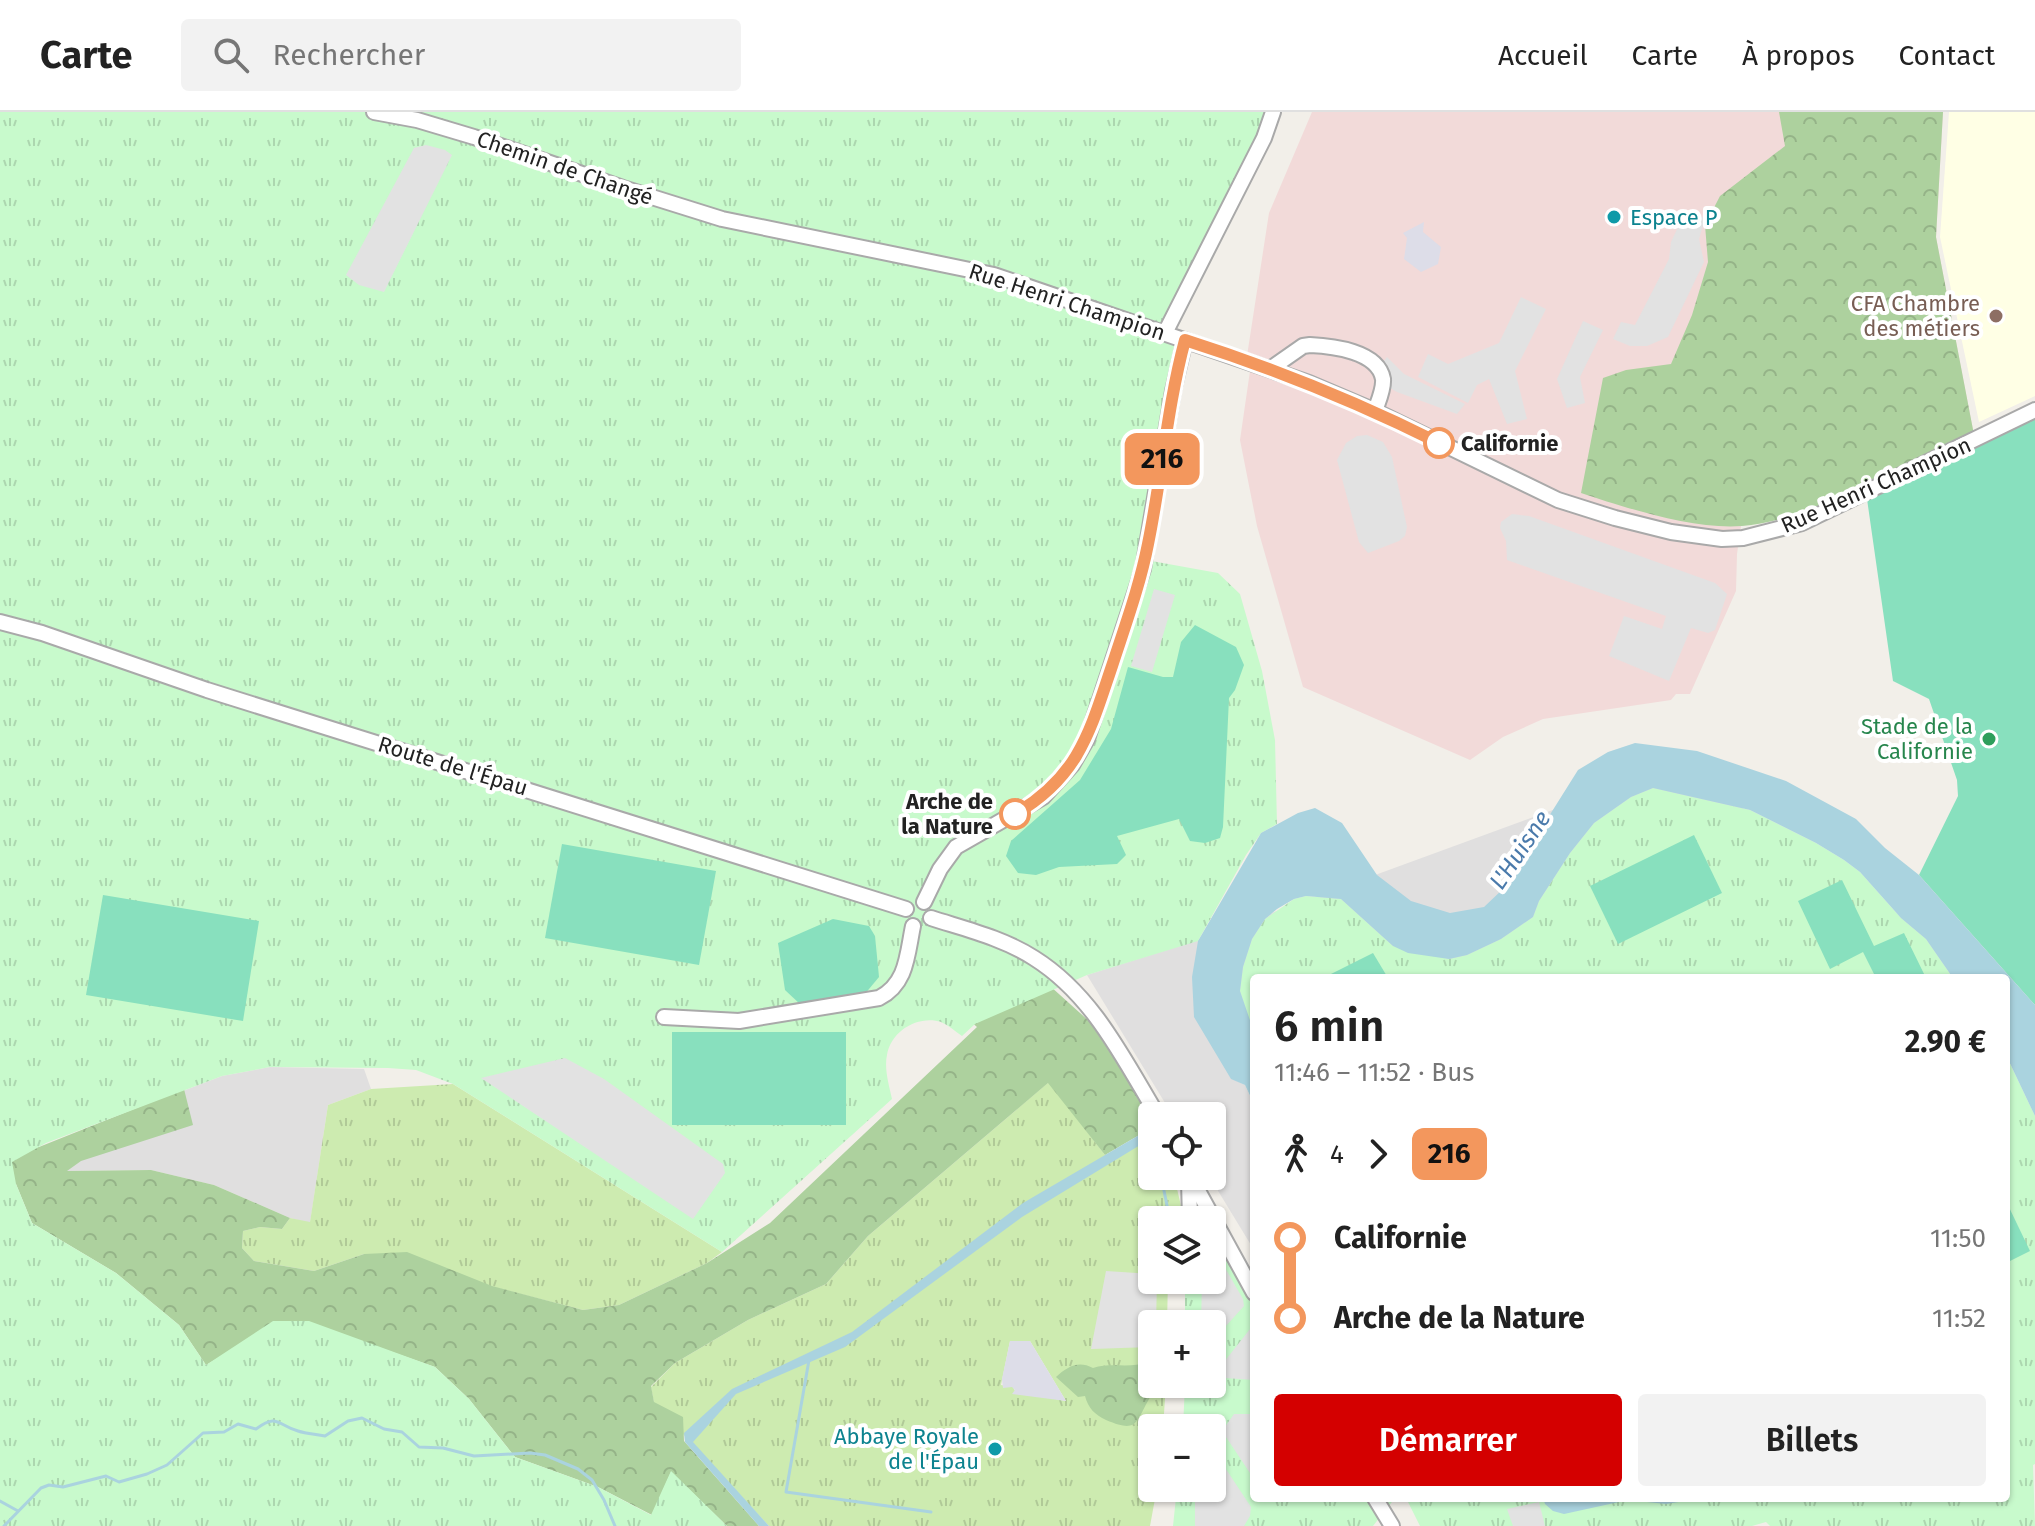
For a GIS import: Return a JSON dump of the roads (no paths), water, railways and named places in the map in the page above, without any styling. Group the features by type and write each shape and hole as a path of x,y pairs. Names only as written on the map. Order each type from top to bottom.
{"street":[{"name":"Chemin de Changé","path":"374,112 417,120 474,137 663,202"},
{"path":"1165,333 1264,138 1273,112"},
{"name":"Rue Henri Champion","path":"663,202 722,219 994,275 1296,378 1375,411 1558,500 1671,532 1722,539 1753,537 1802,523 2035,410"},
{"path":"924,902 940,869 956,847 1043,797 1072,765 1087,739 1143,569 1173,391 1185,340"},
{"path":"1270,369 1303,346 1339,349 1367,359 1378,369 1383,380 1375,411"},
{"path":"1293,352 1296,378"},
{"name":"Route de l'Épau","path":"0,622 906,909"},
{"path":"914,901 924,902 930,908 931,918 922,927 913,926 906,918 906,909 914,901"},
{"path":"931,918 1012,947 1034,958 1069,985 1098,1017 1150,1102"},
{"path":"664,1017 739,1021 879,998 891,992 900,982 913,926"},
{"path":"1197,1190 1250,1286"},
{"path":"1377,1502 1392,1526"}],"water":[{"path":"1635,743 1697,751 1786,781 1856,819 1885,848 1919,875 2007,974 1950,974 1926,939 1901,918 1860,872 1816,843 1750,810 1653,788 1631,797 1594,823 1570,853 1539,901 1533,917 1501,939 1467,955 1449,959 1408,953 1393,946 1341,899 1306,896 1277,909 1265,919 1252,939 1243,967 1240,991 1250,1020 1250,1096 1245,1085 1231,1079 1194,1017 1192,977 1198,941 1261,833 1298,813 1315,808 1342,823 1377,875 1411,901 1450,913 1484,907 1504,888 1578,770 1608,752"},
{"path":"2010,977 2035,1005 2035,1116 2010,1063"},
{"path":"1138,1136 1138,1146 1022,1217 845,1347 736,1394 693,1442 769,1526 759,1526 685,1442 684,1433 732,1389 852,1332 1023,1203"},
{"path":"1619,1502 1564,1514 1553,1511 1545,1504"}],"waterway":[{"path":"1164,1190 1167,1206"},
{"path":"809,1360 786,1492 931,1512"},
{"path":"4,1526 41,1488 49,1485 63,1487 106,1476 119,1482 147,1474 167,1465 203,1433 224,1432 238,1424 256,1429 273,1421 301,1432 325,1436 348,1421 362,1418 384,1429 402,1432 419,1447 443,1448 474,1456 545,1455 578,1469 592,1480 615,1526"},
{"path":"0,1501 18,1511"}],"place":[{"name":"Espace P","path":"1614,217"},
{"name":"CFA Chambre des métiers","path":"1996,316"},
{"name":"Californie","path":"1439,443"},
{"name":"Stade de la Californie","path":"1989,739"},
{"name":"Arche de la Nature","path":"1015,814"},
{"name":"Abbaye Royale de l'Épau","path":"995,1449"}],"water label":[{"name":"L'Huisne","path":"1520,850"}]}
